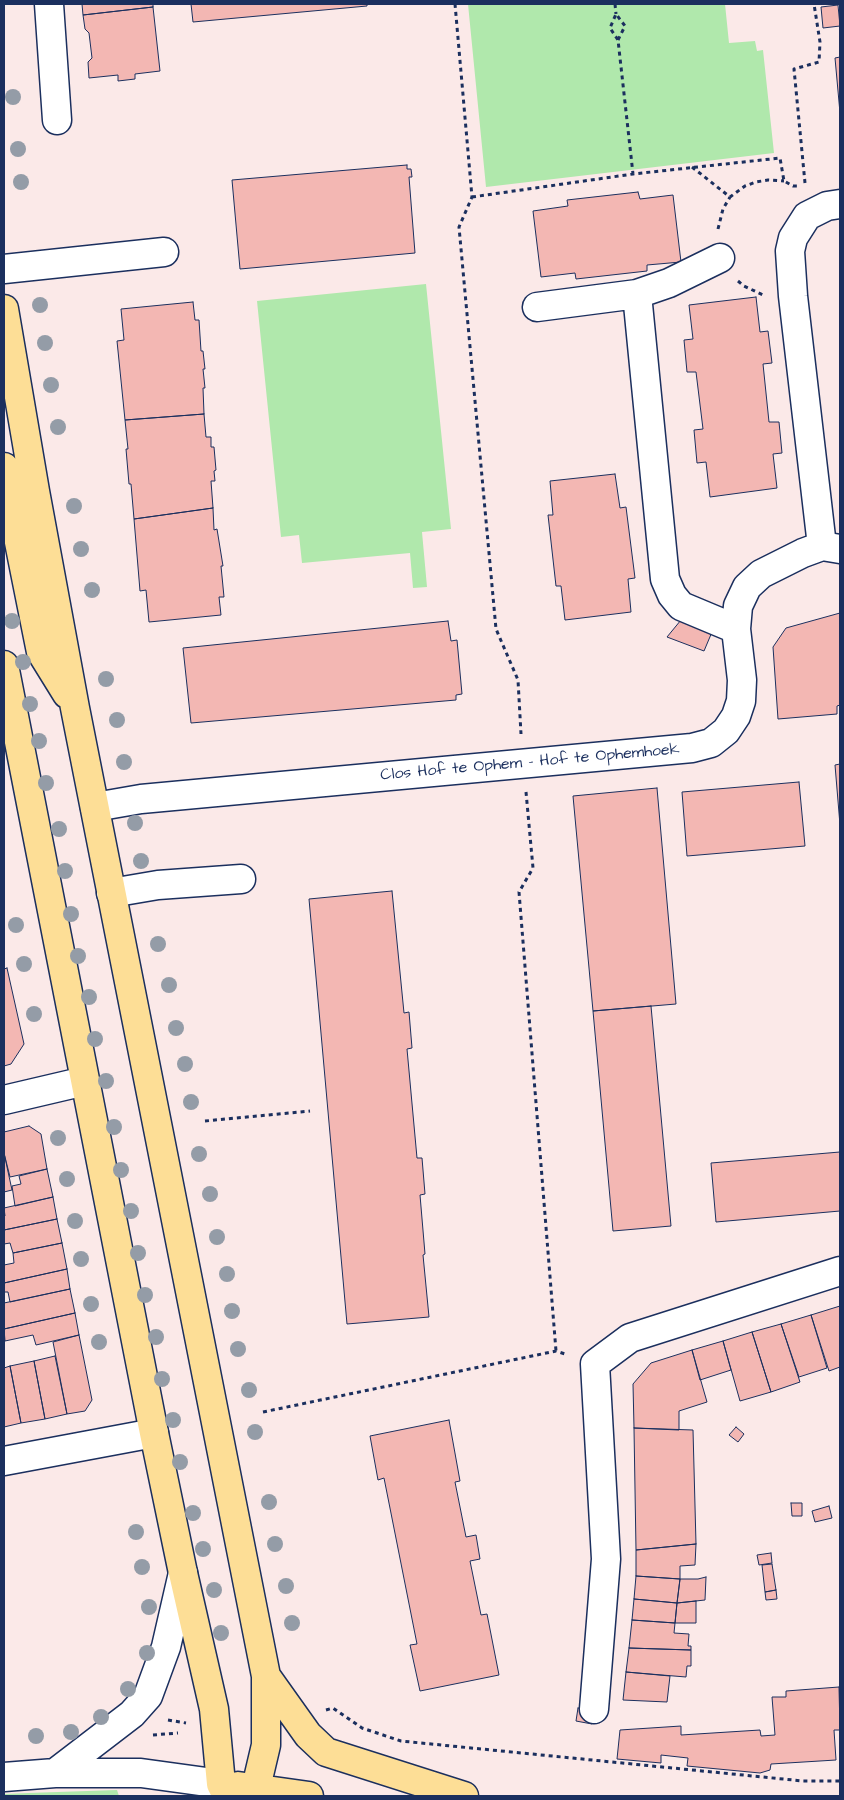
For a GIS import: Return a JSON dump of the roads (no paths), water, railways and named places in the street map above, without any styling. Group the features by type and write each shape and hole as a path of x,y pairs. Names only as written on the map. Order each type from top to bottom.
{"main road":[{"path":"4,309 34,491 75,708 266,1676 266,1745 255,1792"},
{"path":"4,467 41,652 75,708"},
{"path":"4,665 7,697 154,1433 214,1709 224,1790 309,1796"},
{"path":"266,1676 308,1735 326,1752 464,1796"},
{"path":"459,1796 473,1796"}],"street":[{"path":"49,4 57,120"},
{"name":"Clos Hof te Ophem - Hof te Ophemhoek","path":"94,807 141,799 692,748 710,743 726,731 736,716 741,701 742,680 736,629 738,606 747,588 761,574 803,553 831,547 793,296 790,251 800,224 807,216 827,206 840,204"},
{"path":"4,269 164,252"},
{"path":"537,307 637,294 669,283 720,258"},
{"path":"637,294 665,579 672,595 682,606 736,629"},
{"path":"111,893 158,885 241,879"},
{"path":"4,1100 85,1081"},
{"path":"594,1710 606,1558 595,1364 630,1338 840,1271"},
{"path":"4,1461 154,1433"},
{"path":"55,1773 132,1714 148,1696 166,1647 183,1573"},
{"path":"4,1777 55,1773 142,1773 224,1790"}]}
